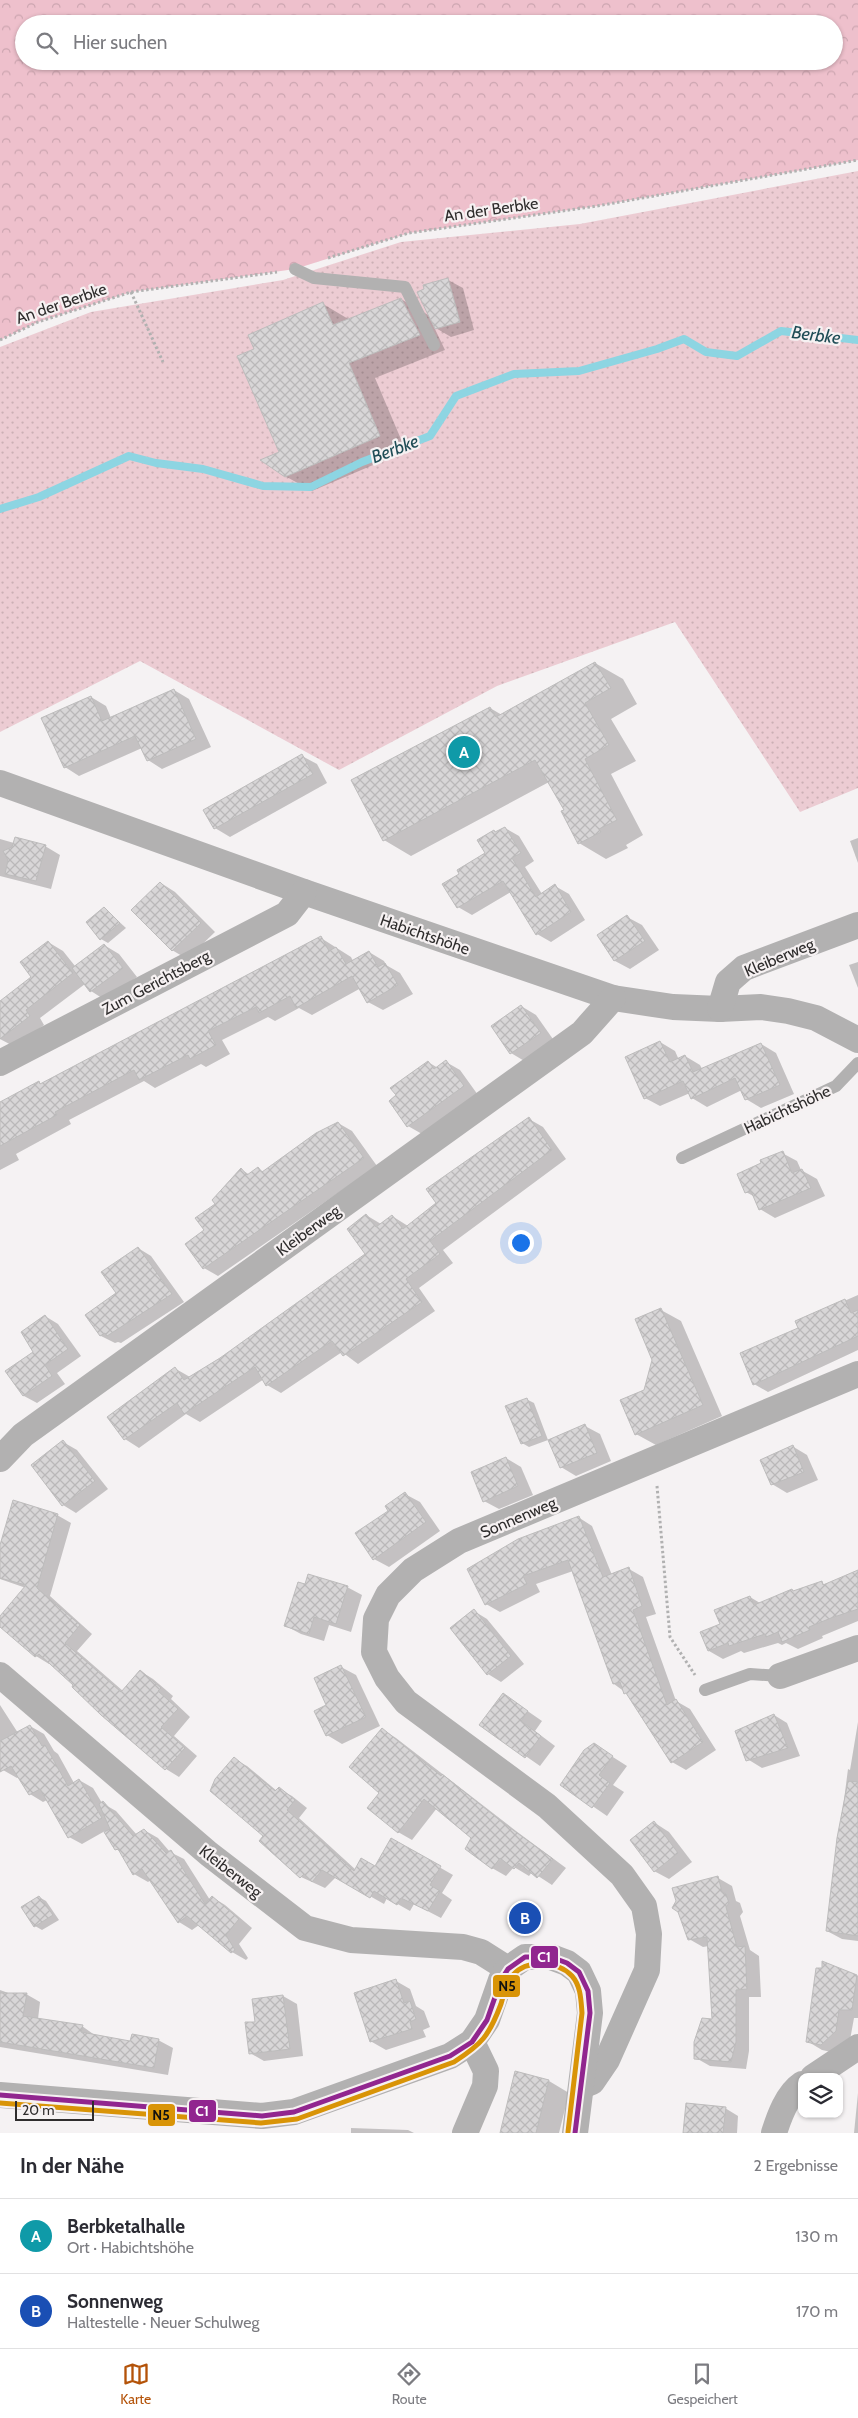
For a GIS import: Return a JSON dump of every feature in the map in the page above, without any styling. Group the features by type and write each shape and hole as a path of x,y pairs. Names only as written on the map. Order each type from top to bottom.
{"street":[{"name":"Habichtshöhe","path":"0,783 304,892 613,998 645,1004 720,1009 761,1007 788,1011 816,1018 858,1040"},
{"name":"Zum Gerichtsberg","path":"0,1063 288,914 304,892"},
{"name":"Kleiberweg","path":"720,1009 728,982 744,968 858,925"},
{"name":"Kleiberweg","path":"0,1459 23,1435 582,1033 613,998"},
{"name":"Sonnenweg","path":"582,2086 592,2082 607,2060 647,1970 649,1934 644,1906 622,1874 547,1806 406,1702 387,1678 374,1652 376,1619 388,1595 413,1570 459,1541 858,1374"},
{"path":"780,1676 858,1648"},
{"name":"Kleiberweg","path":"0,1675 209,1854 305,1928 351,1940 463,1947 481,1952 508,1969"},
{"path":"0,2095 262,2116 294,2112 450,2056 472,2042 487,2020 501,1980 508,1969 525,1957 551,1957 567,1963 578,1972 588,1991 590,2013 575,2133"},
{"path":"465,2133 485,2086 486,2071 472,2042"},
{"path":"819,2073 858,2047"},
{"path":"774,2133 779,2117 798,2087"}],"lane":[{"path":"295,269 314,278 405,287 434,345"},
{"name":"Habichtshöhe","path":"682,1158 836,1086 858,1064"},
{"path":"705,1690 750,1674 780,1676"}],"path":[{"name":"An der Berbke","path":"0,340 38,322 131,292 295,269 409,233 597,206 858,160"},
{"name":"An der Berbke","path":"131,292 164,362"},
{"path":"654,1460 670,1637 705,1690"}],"shaded area":[{"path":"858,171 858,788 800,812 675,622 497,686 339,770 140,661 0,732 0,347 91,312 283,280 401,242 580,224"}],"green space":[{"path":"0,0 858,0 858,160 597,206 409,233 295,269 131,292 38,322 0,340"}],"building":[{"path":"448,278 460,322 435,329 417,292 424,289 423,285"},
{"path":"401,298 420,335 349,363 380,436 285,477 260,460 279,452 237,356 254,349 248,335 323,302 333,325"},
{"path":"595,662 611,688 585,703 609,745 585,759 617,820 599,829 601,832 578,844 561,811 564,810 535,760 383,841 351,780 490,707 496,717"},
{"path":"174,689 196,739 147,761 135,736 64,768 41,718 91,696 102,721"},
{"path":"302,754 313,774 214,829 203,810"},
{"path":"505,827 521,853 512,858 536,897 555,884 571,912 536,935 503,881 457,908 442,884 459,874 457,870 485,853 477,840 494,830 495,832"},
{"path":"15,837 46,845 36,881 5,874 8,860 3,851 12,847"},
{"path":"160,882 201,923 172,951 131,910"},
{"path":"104,907 120,923 100,940 86,922"},
{"path":"627,915 645,941 614,961 597,935"},
{"path":"321,936 329,951 336,947 346,964 369,951 378,967 385,963 398,985 367,1003 352,976 296,1008 290,996 259,1013 256,1007 208,1031 216,1045 190,1059 188,1055 139,1080 134,1070 55,1112 57,1115 0,1146 0,1102 39,1081 40,1084"},
{"path":"48,941 73,973 26,1010 30,1016 0,1039 0,1001 31,977 20,962"},
{"path":"104,944 123,968 90,992 72,968"},
{"path":"521,1005 541,1033 510,1054 491,1026"},
{"path":"660,1041 670,1062 685,1055 693,1072 761,1043 780,1085 745,1100 735,1078 691,1099 683,1081 644,1099 625,1057"},
{"path":"446,1060 464,1086 407,1127 389,1101 396,1095 390,1088 428,1061 434,1069"},
{"path":"529,1117 552,1150 430,1241 440,1254 406,1279 422,1302 343,1356 332,1341 266,1386 255,1367 184,1414 177,1403 124,1440 107,1417 175,1367 184,1380 220,1358 365,1254 347,1229 366,1214 376,1227 392,1215 403,1229 436,1203 426,1189"},
{"path":"338,1122 364,1158 203,1269 185,1244 204,1230 195,1218 215,1204 212,1200 241,1168 247,1175 258,1167 262,1172 316,1133"},
{"path":"783,1151 792,1173 802,1169 811,1188 759,1210 751,1191 745,1193 737,1174 761,1163 760,1160"},
{"path":"138,1247 172,1294 107,1336 105,1333 100,1336 85,1315 116,1293 101,1272"},
{"path":"845,1299 851,1313 858,1310 858,1336 753,1385 740,1353 798,1328 795,1321"},
{"path":"661,1308 703,1405 635,1435 620,1400 644,1390 652,1360 635,1319"},
{"path":"45,1315 68,1349 45,1365 52,1376 23,1396 5,1371 33,1352 21,1332"},
{"path":"527,1398 542,1436 521,1444 505,1406"},
{"path":"585,1424 597,1453 560,1468 548,1440"},
{"path":"63,1440 95,1481 62,1506 31,1465"},
{"path":"793,1445 804,1472 771,1485 760,1460"},
{"path":"506,1457 518,1486 483,1502 471,1472"},
{"path":"405,1492 426,1522 373,1560 355,1533 388,1511 385,1506"},
{"path":"13,1500 58,1514 37,1588 80,1625 65,1643 121,1692 140,1670 161,1688 158,1691 178,1709 161,1727 185,1748 165,1770 101,1715 72,1687 73,1685 39,1654 35,1657 0,1627 0,1616 26,1585 0,1578 0,1545"},
{"path":"579,1516 603,1577 629,1567 642,1606 633,1610 667,1705 676,1699 703,1742 671,1763 626,1693 624,1694 620,1682 613,1684 568,1560 523,1576 527,1584 485,1605 467,1569 518,1539"},
{"path":"858,1570 858,1609 809,1627 810,1630 782,1642 778,1632 766,1637 765,1634 729,1646 728,1643 708,1651 700,1632 720,1624 714,1610 750,1596 754,1605 792,1589 793,1591 822,1581 823,1585"},
{"path":"308,1574 348,1586 336,1624 314,1617 309,1634 284,1626 298,1582 305,1584"},
{"path":"474,1609 511,1656 487,1675 450,1628"},
{"path":"341,1665 366,1717 326,1736 314,1711 326,1705 314,1678"},
{"path":"503,1693 528,1711 521,1721 541,1736 525,1758 479,1725"},
{"path":"774,1714 788,1748 746,1761 735,1731"},
{"path":"30,1725 42,1746 45,1745 68,1786 79,1779 102,1818 68,1838 40,1789 29,1795 11,1766 0,1772 0,1741"},
{"path":"382,1728 441,1776 442,1774 502,1822 553,1859 537,1878 519,1863 514,1869 500,1858 492,1869 465,1849 471,1838 424,1799 398,1833 367,1808 379,1793 349,1767"},
{"path":"594,1743 613,1756 599,1775 610,1783 592,1808 560,1785 584,1750"},
{"path":"234,1757 275,1791 279,1787 295,1800 287,1810 354,1871 361,1858 375,1866 391,1838 441,1866 430,1885 440,1891 428,1911 401,1898 397,1905 374,1891 370,1898 322,1870 312,1882 304,1874 300,1878 259,1841 263,1836 210,1791 215,1779"},
{"path":"848,1781 858,1782 858,1936 826,1931 837,1838"},
{"path":"103,1801 133,1836 144,1829 166,1853 171,1850 205,1904 212,1896 239,1919 226,1935 235,1950 231,1953 187,1916 178,1923 142,1869 133,1875 118,1849 115,1850 104,1832 110,1829 99,1804"},
{"path":"654,1821 678,1853 654,1872 630,1840"},
{"path":"718,1876 722,1892 726,1894 729,1903 726,1907 737,1947 745,1946 747,1989 736,1990 736,2042 731,2062 694,2059 694,2042 702,2018 712,2019 707,1937 688,1940 678,1912 672,1908 676,1901 672,1888"},
{"path":"39,1896 53,1915 34,1927 21,1907"},
{"path":"822,1961 857,1975 852,2010 839,2010 836,2031 821,2045 806,2042 816,1968 822,1968"},
{"path":"396,1979 404,2003 410,2001 416,2019 410,2022 412,2029 370,2042 354,1993"},
{"path":"0,1993 27,1993 23,2016 83,2025 81,2032 130,2041 132,2034 159,2039 154,2068 0,2042"},
{"path":"283,1995 290,2049 249,2054 245,2022 255,2022 252,1999"},
{"path":"515,2071 549,2080 536,2133 500,2133"},
{"path":"686,2103 726,2107 723,2133 683,2133"}],"waterway":[{"name":"Berbke","path":"0,509 39,497 129,456 156,463 203,469 263,486 311,487 362,462 430,436 456,396 514,374 579,371 657,349 684,339 706,352 737,356 781,331 858,340"}],"transit line":[{"name":"C1","path":"0,2095 262,2116 294,2112 450,2056 472,2042 487,2020 501,1980 508,1969 525,1957 551,1957 567,1963 579,1972 588,1991 590,2013 575,2133"},
{"name":"N5","path":"0,2103 261,2123 297,2119 454,2062 484,2038 493,2024 507,1985 513,1975 526,1966 542,1964 559,1967 572,1976 579,1989 581,1999 582,2013 568,2132"}],"place":[{"name":"Berbketalhalle","path":"464,752"},
{"name":"Sonnenweg","path":"525,1918"}]}
